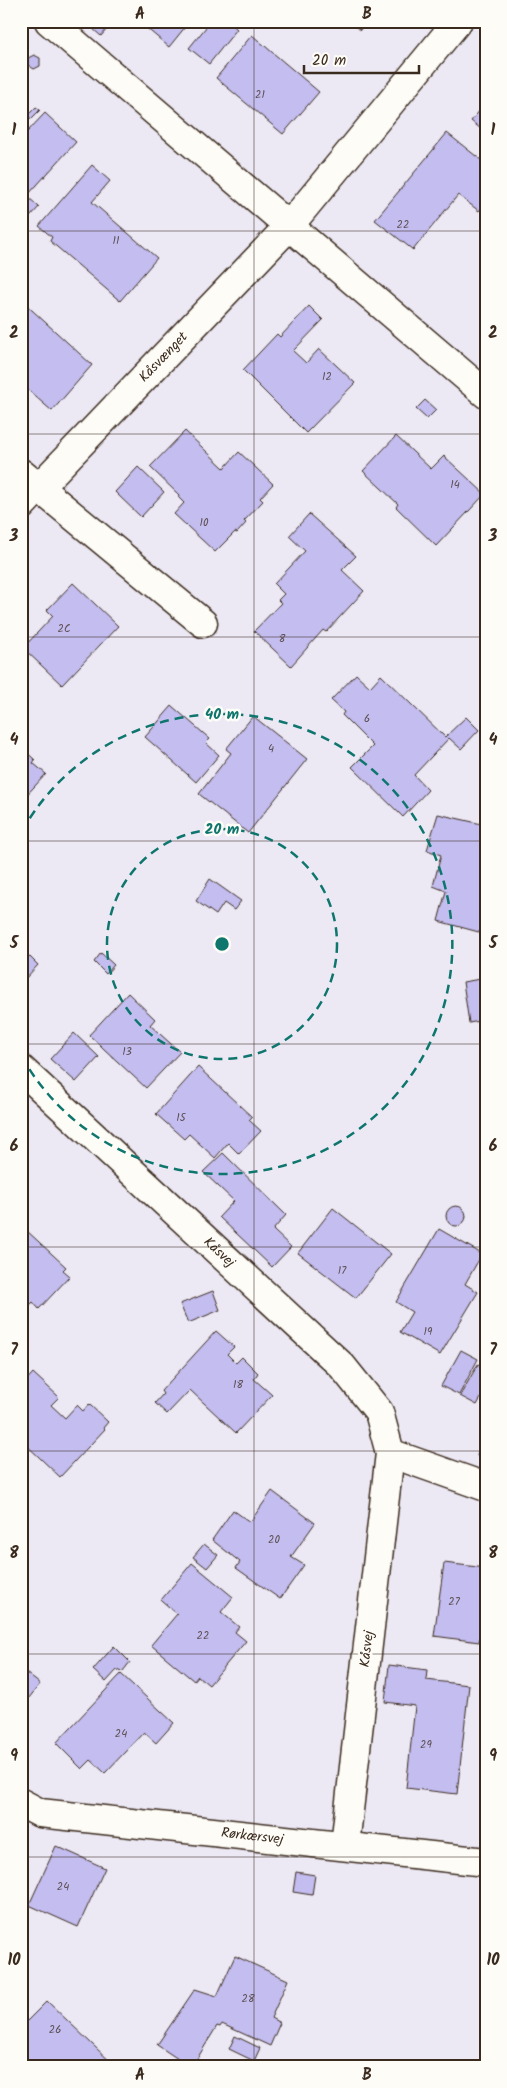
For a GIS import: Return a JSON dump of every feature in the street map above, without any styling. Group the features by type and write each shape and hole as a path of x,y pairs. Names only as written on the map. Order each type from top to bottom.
{"street":[{"path":"49,21 486,394"},
{"name":"Kåsvænget","path":"203,623 27,489 289,226 458,21"},
{"name":"Kåsvej","path":"21,1069 342,1366 379,1412 390,1453 345,1845"},
{"path":"390,1453 486,1487"},
{"name":"Rørkærsvej","path":"21,1803 40,1813 486,1862"}],"building":[{"path":"84,21 114,21 101,36"},
{"path":"138,21 190,21 169,47"},
{"path":"211,21 228,21 237,29 209,64 189,48"},
{"path":"349,21 367,21 360,30"},
{"path":"252,35 319,92 283,134 216,78"},
{"path":"34,55 40,58 40,66 34,69 28,65 28,58"},
{"path":"486,103 486,133 471,121"},
{"path":"36,107 40,110 31,119 28,115"},
{"path":"45,113 76,142 27,196 39,207 21,227 21,127 27,132"},
{"path":"447,133 486,164 486,202 479,211 458,195 413,250 375,220"},
{"path":"92,165 110,181 92,202 157,258 120,301 50,241 52,237 39,226"},
{"path":"21,300 92,365 52,411 21,384"},
{"path":"309,306 323,320 293,351 306,363 319,349 355,383 306,433 243,370 277,334 280,337"},
{"path":"425,400 436,410 427,419 416,409"},
{"path":"185,431 224,468 239,452 273,484 260,498 263,501 244,521 246,523 215,552 174,514 184,503 178,497 179,495 150,467"},
{"path":"396,436 431,469 444,456 485,494 436,546 396,507 398,504 363,471"},
{"path":"138,467 164,492 141,517 115,492"},
{"path":"309,514 356,556 342,570 364,591 326,632 323,630 291,666 254,631 281,603 278,600 284,594 274,584 305,551 289,536"},
{"path":"73,583 118,626 62,685 23,648 53,616 47,610"},
{"path":"356,674 370,687 381,675 445,737 466,717 479,730 461,749 449,738 414,775 428,790 403,817 352,767 373,746 342,715 344,712 331,700"},
{"path":"172,706 210,739 206,743 219,755 196,782 145,737"},
{"path":"253,716 307,759 248,833 199,794 231,753 226,749"},
{"path":"21,747 35,760 33,763 46,774 21,801"},
{"path":"438,814 486,825 486,934 438,921 446,891 433,886 441,855 427,850"},
{"path":"21,834 27,839 21,845"},
{"path":"210,879 241,901 234,910 224,903 216,915 196,901"},
{"path":"21,948 38,965 24,980 21,977"},
{"path":"101,953 114,965 106,974 94,962"},
{"path":"486,978 486,1025 485,1020 469,1023 463,982"},
{"path":"128,993 155,1019 150,1025 180,1052 146,1088 89,1035"},
{"path":"74,1033 99,1057 76,1082 50,1059"},
{"path":"198,1067 252,1117 249,1120 261,1131 239,1154 228,1143 215,1158 189,1134 184,1139 156,1114"},
{"path":"223,1153 286,1215 273,1230 291,1247 272,1267 219,1217 234,1201 203,1172"},
{"path":"456,1206 463,1209 466,1216 463,1223 456,1226 449,1223 446,1216 449,1209"},
{"path":"333,1208 391,1254 356,1298 298,1253"},
{"path":"439,1229 482,1254 465,1284 478,1292 440,1355 400,1332 412,1312 396,1302"},
{"path":"26,1230 66,1267 63,1270 70,1276 39,1309 33,1302 21,1314 21,1235"},
{"path":"213,1291 220,1310 188,1323 180,1304"},
{"path":"216,1331 234,1347 227,1354 236,1363 242,1357 258,1373 254,1379 272,1395 236,1433 190,1390 167,1414 155,1403 163,1394 161,1391"},
{"path":"461,1350 478,1359 459,1395 441,1386"},
{"path":"478,1364 486,1369 486,1389 477,1405 460,1396"},
{"path":"33,1373 59,1397 51,1405 65,1418 77,1405 83,1411 89,1404 108,1422 103,1428 105,1429 60,1477 21,1440 21,1386"},
{"path":"482,1438 486,1439 486,1458 477,1456"},
{"path":"272,1491 315,1523 291,1557 304,1565 280,1599 236,1568 240,1562 212,1540 233,1510 250,1522"},
{"path":"204,1544 218,1555 207,1568 193,1557"},
{"path":"486,1544 486,1562 483,1562"},
{"path":"192,1563 233,1597 221,1612 239,1627 235,1632 246,1641 209,1685 198,1676 194,1681 151,1645 177,1614 161,1600"},
{"path":"444,1563 486,1568 486,1593 479,1642 434,1636"},
{"path":"114,1646 130,1662 123,1671 117,1670 106,1682 93,1670"},
{"path":"389,1665 427,1670 426,1680 469,1685 457,1794 406,1788 415,1706 385,1702"},
{"path":"21,1669 40,1684 21,1708"},
{"path":"121,1674 174,1723 156,1743 144,1732 105,1773 91,1760 82,1769 56,1743"},
{"path":"56,1846 105,1868 78,1927 29,1905"},
{"path":"296,1872 315,1875 312,1895 293,1892"},
{"path":"235,1956 288,1980 271,2018 280,2023 270,2046 222,2024 220,2027 217,2026 192,2067 190,2067 157,2045 195,1989 217,1996"},
{"path":"47,2001 116,2067 21,2067 21,2027"},
{"path":"235,2036 260,2048 254,2061 229,2049"}]}
